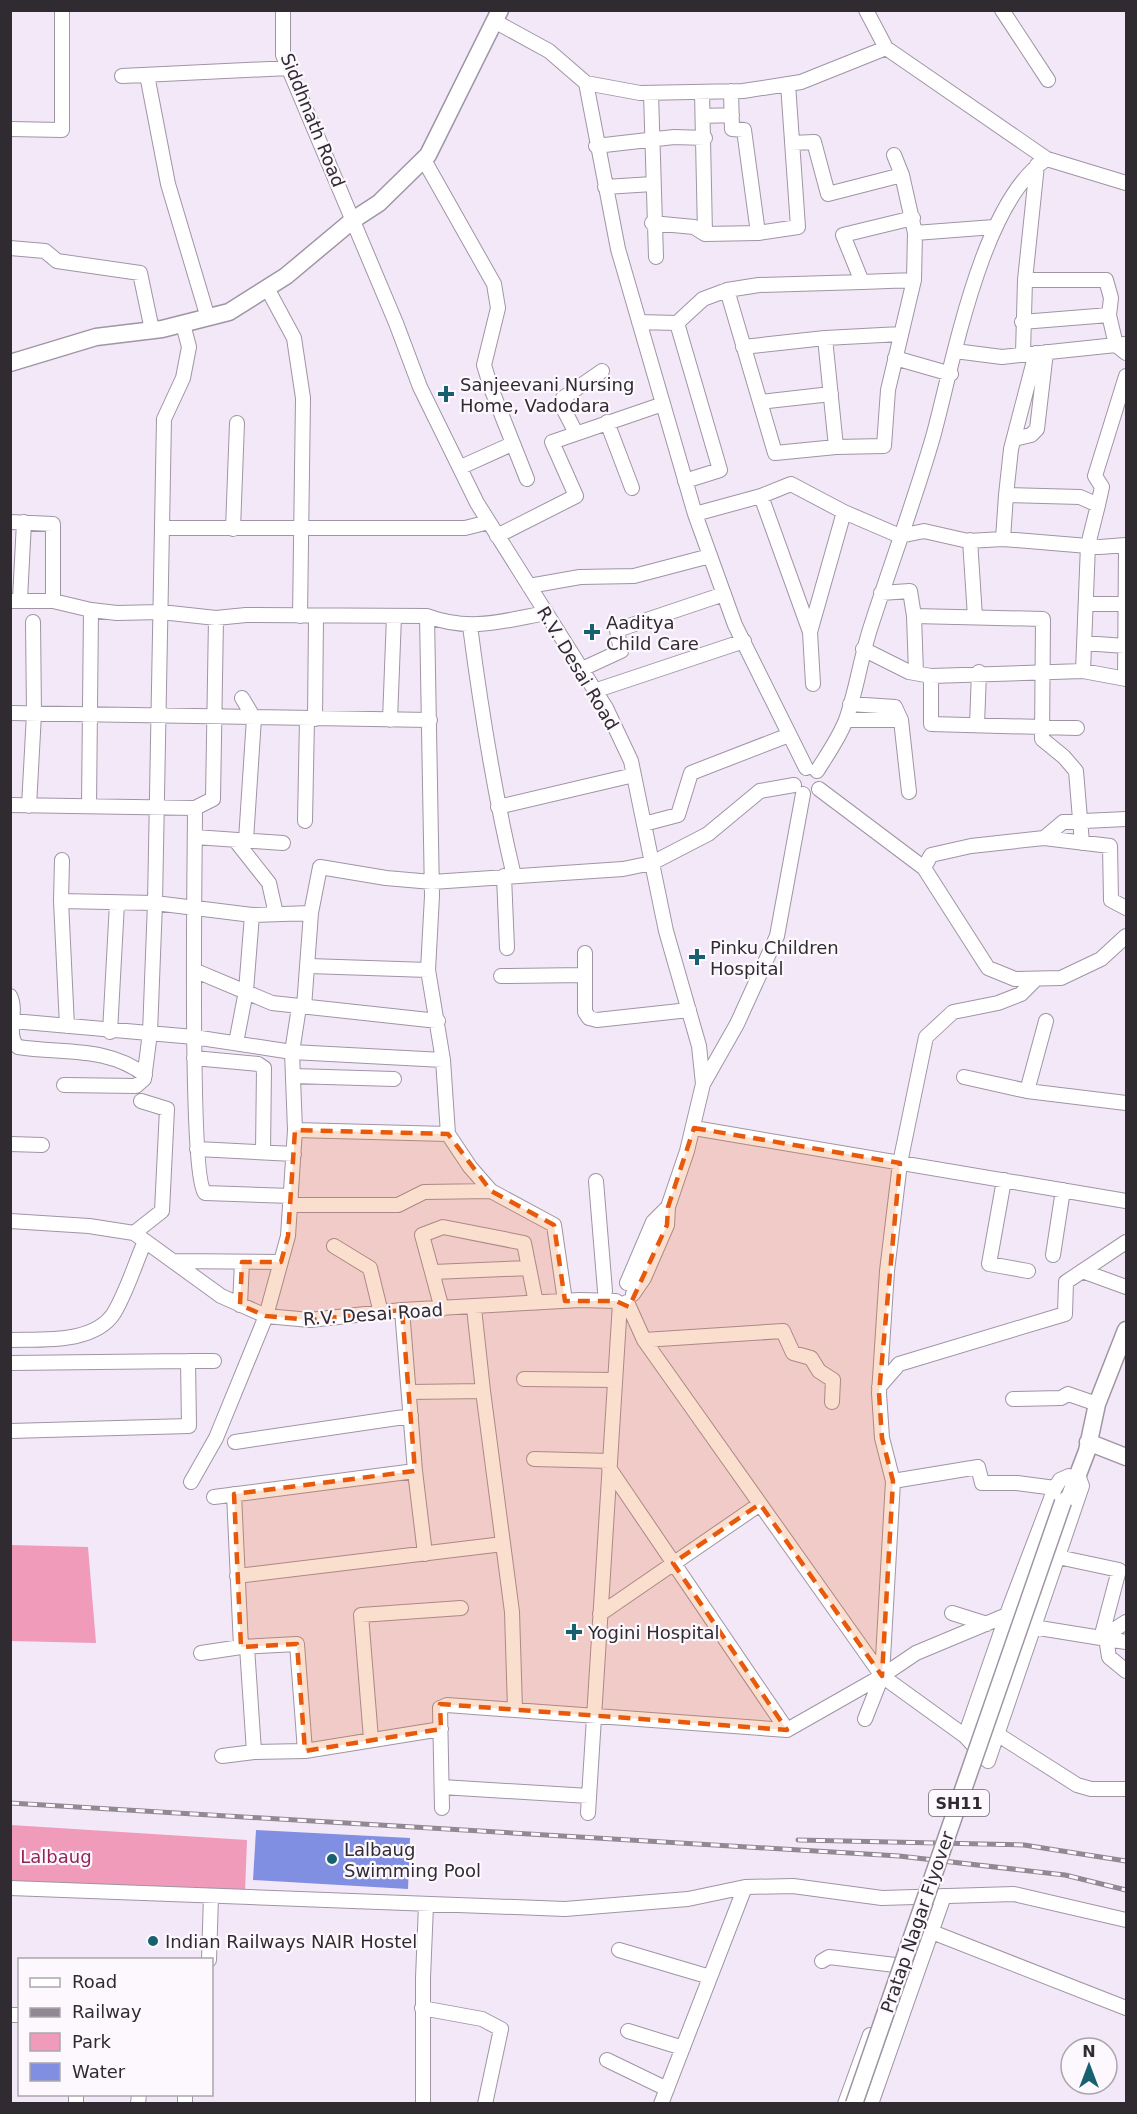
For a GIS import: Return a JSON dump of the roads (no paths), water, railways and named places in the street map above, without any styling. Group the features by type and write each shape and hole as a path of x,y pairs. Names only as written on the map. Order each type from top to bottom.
{"main road":[{"path":"10,363 96,337 152,330 229,312 286,276 379,203 424,160 498,16"},
{"name":"Pratap Nagar Flyover","path":"854,2103 1067,1485 1082,1446 1088,1442 1097,1404 1126,1330"},
{"path":"1088,1442 1126,1457"}],"street":[{"path":"10,129 62,130 62,10"},
{"name":"Siddhnath Road","path":"283,10 283,55 354,224"},
{"path":"1002,10 1048,80"},
{"path":"868,11 886,48 1042,162 1126,183"},
{"path":"498,16 549,51 586,83 651,93 731,91 801,82 886,48"},
{"path":"122,76 289,68"},
{"path":"147,75 168,184 208,318"},
{"path":"191,1482 216,1438 266,1316 288,1236 295,1130 292,1052 309,966 311,913 320,867 386,878 432,882 623,869 652,862 708,834 760,791 799,789 812,794 819,789 821,780 811,770 789,735 735,625 695,514 618,249 596,146 586,83"},
{"path":"652,223 694,227 705,234 758,233 798,227 788,84"},
{"path":"731,91 732,129 744,130 758,233"},
{"path":"702,92 705,138 705,234"},
{"path":"651,93 652,223 656,257"},
{"path":"703,116 732,115"},
{"path":"596,146 674,137 705,138"},
{"path":"792,143 814,142 828,194 902,175"},
{"path":"727,291 775,453 836,447 884,446 888,390 914,280 913,218 902,175 894,155"},
{"path":"424,160 494,284 498,308 484,365 527,479"},
{"path":"703,1084 737,1024 777,936 799,789 795,776 811,770 846,720 863,649 926,462 951,374 955,351 994,227 1006,203 1042,162"},
{"path":"1014,439 1031,435 1038,429 1035,353 1022,322 1025,280 1042,162"},
{"path":"605,187 653,184"},
{"path":"862,282 843,235 913,218"},
{"name":"R.V. Desai Road","path":"10,1221 89,1226 140,1237 221,1296 266,1316 310,1320 620,1295 644,1278 667,1225 668,1207 694,1128 703,1084 699,1046 666,931 631,761 606,708 477,503 420,387 354,224"},
{"path":"915,233 994,227"},
{"path":"10,248 45,251 57,261 140,273 152,330"},
{"path":"639,322 677,323 703,299 727,291 759,285 914,280"},
{"path":"955,351 1002,357 1123,347 1109,315 1111,298 1106,280 1025,280"},
{"path":"267,288 294,338 301,388 300,616"},
{"path":"1022,322 1109,315"},
{"path":"677,323 720,470 685,481"},
{"path":"64,1085 136,1086 142,1083 145,1075 150,1033 155,903 164,419 183,378 189,347 183,324"},
{"path":"743,347 825,338 901,334"},
{"path":"825,338 836,447"},
{"path":"1003,539 1006,495 1014,439 1035,353"},
{"path":"895,358 951,374"},
{"path":"576,433 561,403 563,398 602,371"},
{"path":"1083,671 1088,545 1102,487 1095,476 1126,376"},
{"path":"760,402 831,394"},
{"path":"497,536 576,496 552,442 663,404"},
{"path":"607,422 632,488"},
{"path":"233,529 237,423"},
{"path":"461,467 512,444"},
{"path":"695,514 761,496 791,484 844,512 900,536 924,531 970,540 1003,539 1088,545 1126,545 1126,679 1083,671 923,674 863,649"},
{"path":"1006,495 1080,497 1098,505"},
{"path":"761,496 810,632 813,684"},
{"path":"810,632 844,512"},
{"path":"53,601 53,524 17,522 15,600 53,601 91,610 161,612 216,618 246,615 427,616 450,624 470,626 546,613"},
{"path":"162,528 465,528 489,522"},
{"path":"970,540 975,617"},
{"path":"529,586 580,577 634,576 710,556"},
{"path":"882,593 910,591 931,724 1077,728"},
{"path":"582,669 621,651 617,630 724,594"},
{"path":"1086,604 1125,604"},
{"path":"89,806 92,716 91,610"},
{"path":"390,720 394,616"},
{"path":"427,616 432,882 428,970 443,1060 448,1134 470,1167 491,1191 554,1225 565,1301"},
{"path":"914,616 1043,619 1042,739 1064,757 1076,771 1082,843"},
{"path":"305,820 316,617"},
{"path":"10,805 195,808 213,799 216,618"},
{"path":"29,806 34,714 33,622"},
{"path":"470,626 482,717 509,876 507,948"},
{"path":"594,691 744,641"},
{"path":"1084,643 1125,646"},
{"path":"977,725 979,672"},
{"path":"242,698 254,719 240,840 269,883 276,914"},
{"path":"850,705 895,707 899,711 909,792"},
{"path":"10,713 158,718 430,720"},
{"path":"846,720 900,720"},
{"path":"644,824 678,814 691,773 789,735"},
{"path":"498,807 634,775"},
{"path":"819,789 924,868 988,968 1015,979 1061,978 1101,959 1126,936"},
{"path":"195,808 194,1058 196,1149 201,1187 206,1193 398,1205 424,1192 491,1191"},
{"path":"1044,838 1056,825 1063,822 1126,819"},
{"path":"195,837 283,843"},
{"path":"924,868 931,855 971,846 1044,838 1110,846 1111,900 1126,908"},
{"path":"62,860 61,901 68,1026"},
{"path":"61,901 155,903 195,906 252,915 311,913"},
{"path":"110,1032 117,903"},
{"path":"236,1043 246,991 252,915"},
{"path":"585,953 585,1012 592,1020 689,1010"},
{"path":"309,966 428,970"},
{"path":"196,971 272,1003 438,1021"},
{"path":"501,976 585,975"},
{"path":"865,1719 882,1676 893,1481 882,1438 879,1387 887,1272 900,1163 926,1037 953,1012 998,1003 1021,994 1036,979"},
{"path":"10,996 13,1002 14,1052 110,1056 130,1064 145,1075"},
{"path":"13,1021 110,1032 194,1037 292,1052 443,1060"},
{"path":"1027,1091 1046,1021"},
{"path":"194,1058 258,1064 264,1068 263,1152"},
{"path":"293,1076 394,1079"},
{"path":"964,1077 1027,1091 1126,1102"},
{"path":"10,1340 69,1338 96,1328 113,1314 140,1237 162,1211 166,1109 141,1101"},
{"path":"694,1128 1126,1201"},
{"path":"295,1130 448,1134"},
{"path":"10,1144 42,1145"},
{"path":"196,1149 294,1154"},
{"path":"1004,1180 989,1264 1028,1271"},
{"path":"588,1814 620,1295 596,1181"},
{"path":"1053,1254 1063,1190"},
{"path":"442,1309 422,1235 443,1227 524,1244 536,1303"},
{"path":"879,1387 899,1364 1065,1314 1066,1282 1126,1242"},
{"path":"334,1246 370,1268 381,1313"},
{"path":"173,1261 281,1262"},
{"path":"240,1305 242,1262"},
{"path":"433,1272 529,1268"},
{"path":"1082,1270 1126,1287"},
{"path":"620,1295 644,1340 882,1676 965,1736 988,1761 1082,1486 982,1482 978,1467 893,1481"},
{"path":"474,1308 512,1612 515,1709"},
{"path":"402,1311 415,1471 425,1554"},
{"path":"644,1340 783,1331 793,1353 811,1358 819,1371 833,1380 832,1401"},
{"path":"10,1431 189,1426 188,1361"},
{"path":"10,1363 214,1361"},
{"path":"524,1379 615,1380"},
{"path":"410,1392 483,1391"},
{"path":"1013,1399 1061,1398 1068,1394 1097,1404"},
{"path":"235,1442 411,1416"},
{"path":"534,1459 610,1464"},
{"path":"610,1464 673,1563 787,1730"},
{"path":"214,1497 415,1471"},
{"path":"965,1736 1007,1615 1067,1485"},
{"path":"234,1494 237,1576 254,1752"},
{"path":"600,1614 760,1504"},
{"path":"237,1576 503,1544"},
{"path":"1058,1557 1119,1570 1104,1638 1109,1657 1126,1671"},
{"path":"371,1739 361,1615 461,1608"},
{"path":"952,1613 987,1624"},
{"path":"442,1808 440,1708 447,1705 787,1730 882,1676 916,1653 1007,1615"},
{"path":"1104,1638 1126,1622"},
{"path":"1033,1627 1126,1642"},
{"path":"201,1653 244,1647 297,1644 305,1751"},
{"path":"222,1756 254,1752 305,1751 441,1729"},
{"path":"997,1734 1077,1785 1091,1789 1126,1790"},
{"path":"442,1787 589,1796"},
{"path":"10,1888 565,1909 688,1899 745,1887 793,1886 882,1898 1014,1894 1126,1920"},
{"path":"661,2103 745,1887"},
{"path":"208,1958 211,1896"},
{"path":"871,2103 944,1896"},
{"path":"844,2103 919,1898"},
{"path":"423,2103 422,2008 426,1905"},
{"path":"932,1932 1126,2008"},
{"path":"619,1950 710,1977"},
{"path":"822,1961 829,1957 895,1965"},
{"path":"422,2008 482,2019 501,2029 485,2103"},
{"path":"628,2031 683,2048"},
{"path":"607,2060 667,2089"}],"water":[{"name":"Lalbaug Swimming Pool","path":"256,1830 410,1838 408,1889 253,1880"}],"railway":[{"path":"10,1803 899,1856 1065,1875 1126,1890"},
{"path":"798,1840 1024,1845 1126,1861"}],"place":[{"name":"Sanjeevani Nursing Home, Vadodara","path":"446,394"},
{"name":"Aaditya Child Care","path":"592,632"},
{"name":"Pinku Children Hospital","path":"697,957"},
{"name":"Yogini Hospital","path":"574,1632"},
{"name":"Lalbaug Swimming Pool","path":"332,1859"},
{"name":"Indian Railways NAIR Hostel","path":"153,1941"}],"park label":[{"name":"Lalbaug","path":"56,1856"}]}
